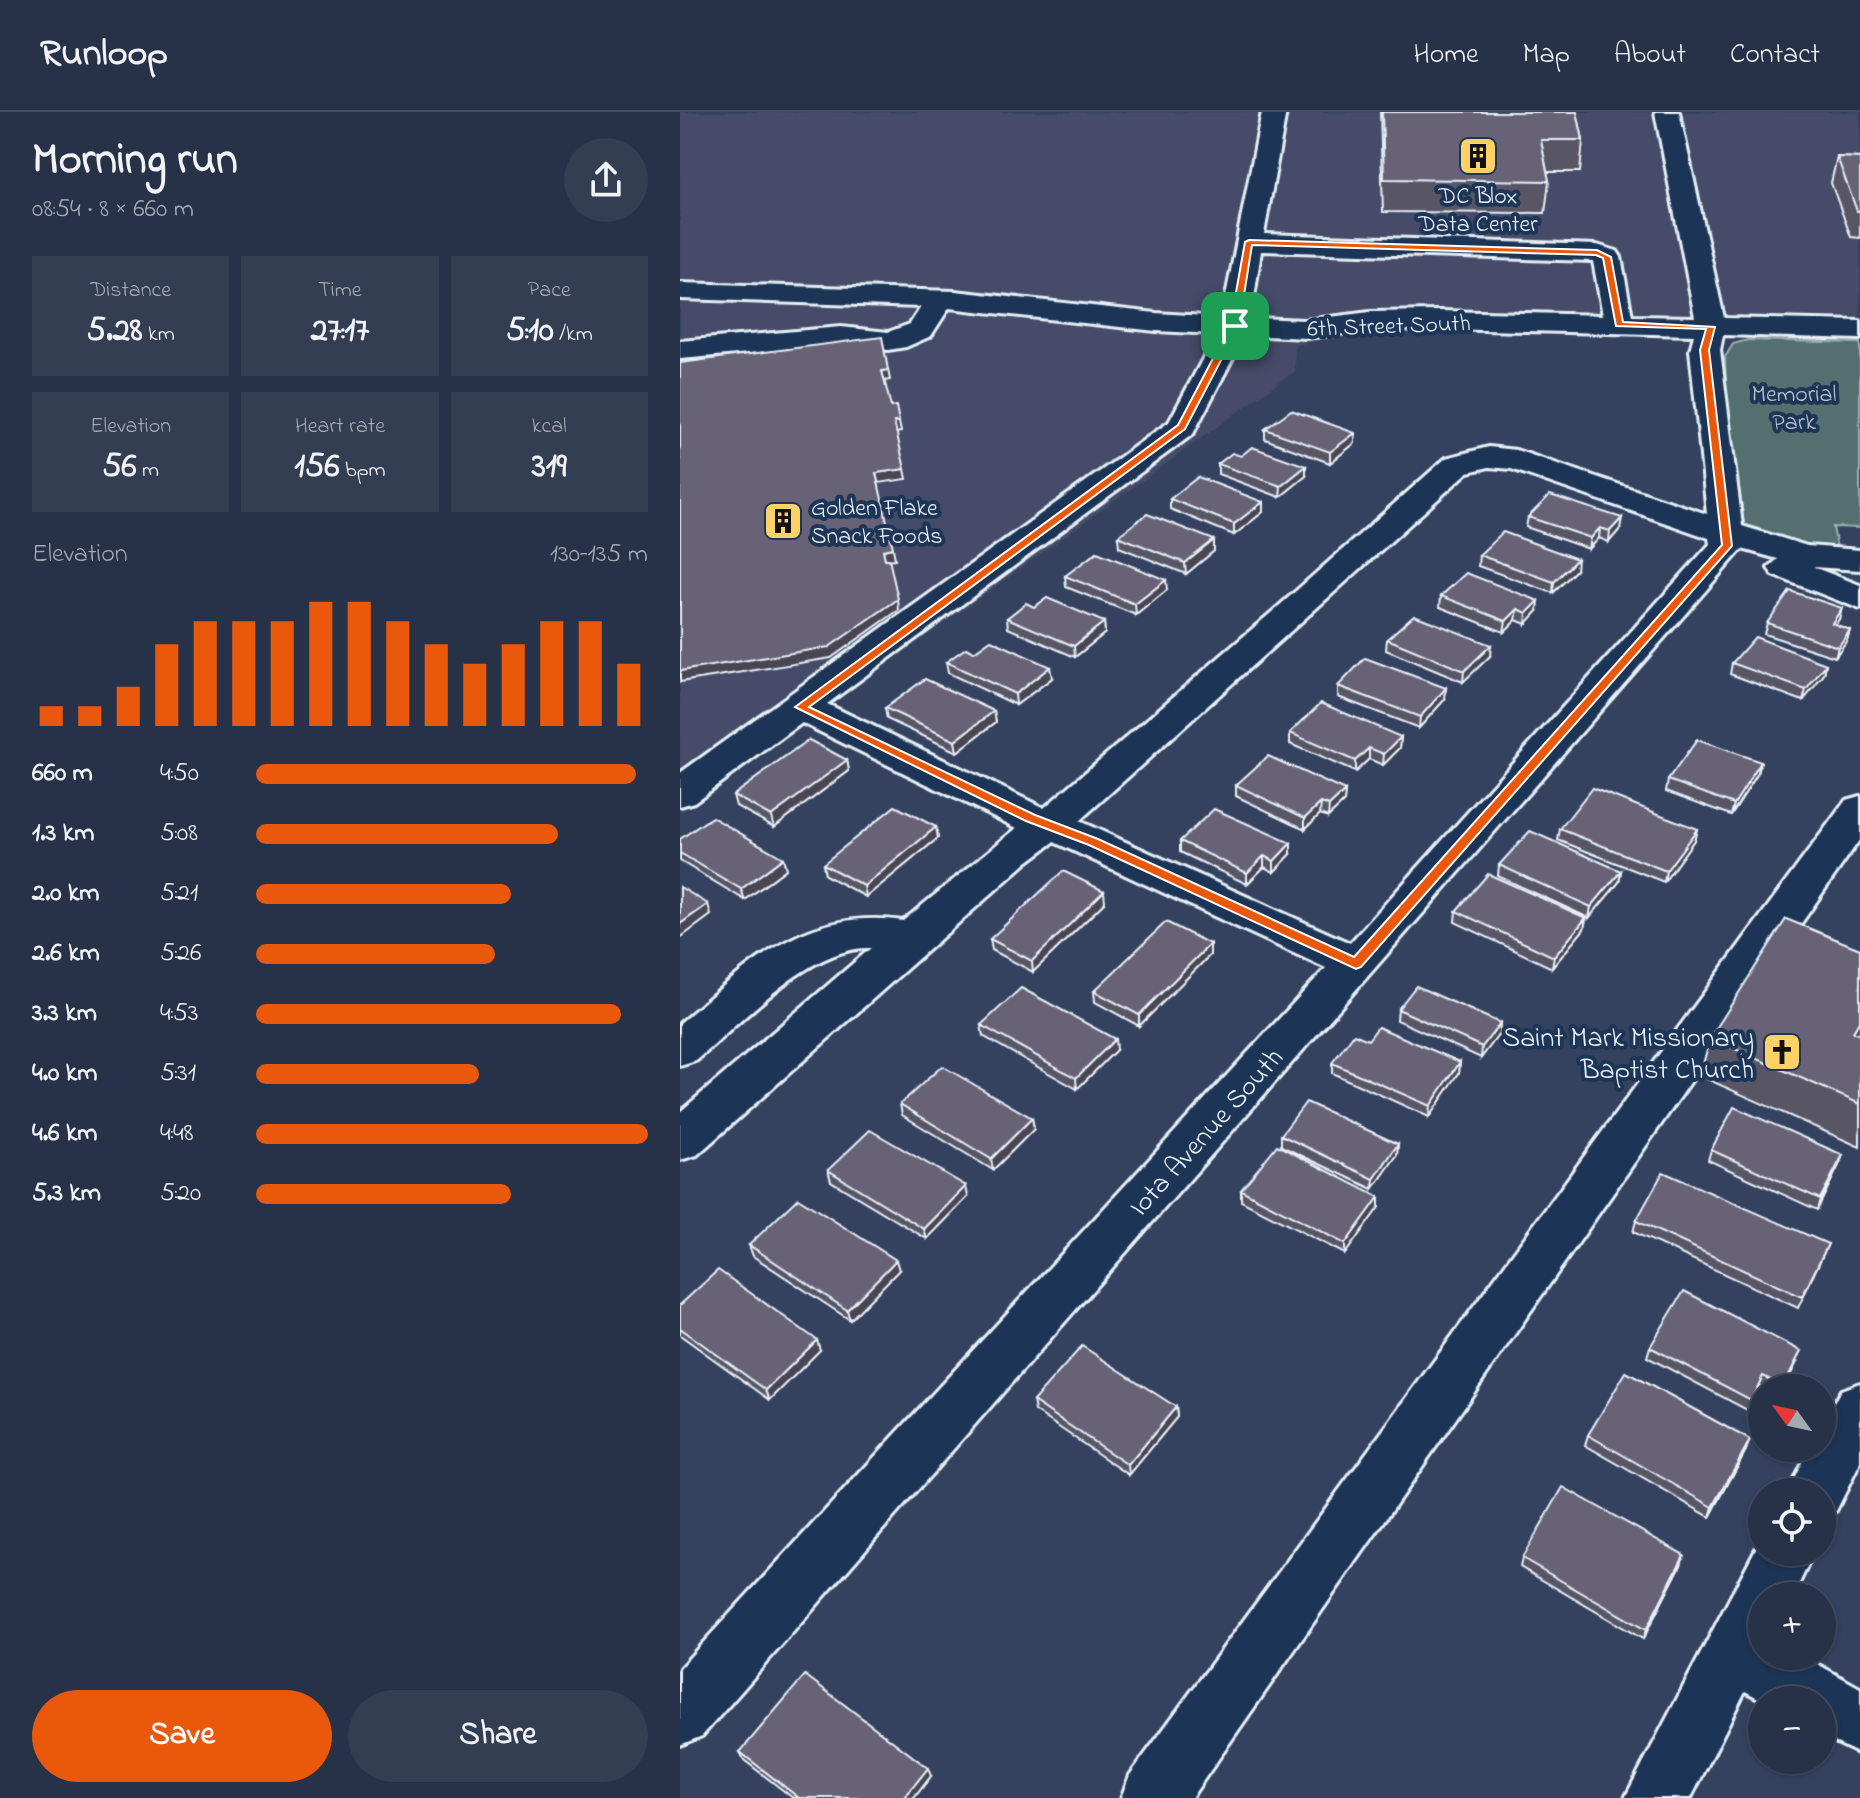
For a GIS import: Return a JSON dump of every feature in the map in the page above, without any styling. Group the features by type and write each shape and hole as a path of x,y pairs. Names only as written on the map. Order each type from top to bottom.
{"street":[{"path":"680,793 1182,427 1235,326 1274,112"},
{"path":"1667,112 1711,327 1705,350 1726,539"},
{"path":"1249,242 1597,253 1607,257 1619,324"},
{"name":"6th Street South","path":"680,291 940,300 1235,326 1306,329 1370,321 1440,320 1860,330"},
{"path":"680,350 841,336 888,341 906,338 921,330 940,300"},
{"path":"680,1141 911,938 1012,852 1050,825 1457,465 1489,457 1516,460 1726,539 1860,598"},
{"path":"1726,539 1807,556 1860,560"},
{"name":"Iota Avenue South","path":"682,1708 1356,964 1726,539"},
{"path":"801,707 1050,825 1094,842 1356,964"},
{"path":"1153,1798 1860,809"},
{"path":"680,1049 790,959 826,938 858,932 911,938"},
{"path":"1823,1478 1860,1407"},
{"path":"1657,1798 1778,1566"},
{"path":"1734,1650 1795,1686"},
{"path":"1836,1709 1860,1723"}],"shaded area":[{"path":"680,112 1860,112 1860,343 1385,328 1295,345 1295,371 680,813"}],"green space":[{"name":"Memorial Park","path":"1748,340 1860,343 1860,528 1833,527 1837,548 1814,549 1788,544 1764,536 1744,524 1726,390 1725,357 1733,344"}],"building":[{"name":"DC Blox Data Center","path":"1382,112 1577,112 1583,140 1541,140 1549,181 1384,179"},
{"path":"1837,157 1860,158 1860,211 1857,211"},
{"name":"Golden Flake Snack Foods","path":"882,337 888,370 882,371 891,407 896,406 899,422 894,422 905,469 876,473 893,548 883,550 885,559 889,559 898,599 829,647 680,671 680,363"},
{"path":"1291,410 1355,433 1330,452 1265,429"},
{"path":"1252,447 1306,466 1281,486 1218,464 1232,453 1241,456"},
{"path":"1198,477 1263,502 1234,524 1170,499"},
{"path":"1550,495 1622,518 1610,531 1600,528 1591,538 1528,517"},
{"path":"1147,514 1214,540 1185,563 1118,536"},
{"path":"1503,532 1577,559 1554,582 1479,555"},
{"path":"1097,552 1166,580 1135,604 1065,576"},
{"path":"1466,573 1539,601 1527,613 1518,609 1506,621 1441,596"},
{"path":"1790,591 1842,608 1832,623 1850,630 1838,647 1767,623"},
{"path":"1047,598 1104,622 1074,646 1007,618 1026,603 1034,607"},
{"path":"1414,615 1491,645 1464,671 1387,639"},
{"path":"1755,637 1826,664 1806,690 1732,663"},
{"path":"991,640 1050,667 1015,694 946,662 966,648 974,652"},
{"path":"1365,658 1446,688 1420,717 1338,686"},
{"path":"925,679 994,711 955,741 885,708"},
{"path":"1321,703 1401,737 1384,754 1369,748 1355,761 1290,733"},
{"path":"809,740 847,760 771,816 733,795"},
{"path":"1697,740 1761,762 1734,804 1668,780"},
{"path":"1268,756 1345,791 1329,806 1321,803 1305,818 1236,785"},
{"path":"1592,788 1697,829 1666,871 1560,829"},
{"path":"895,806 936,827 864,886 823,864"},
{"path":"1214,809 1291,843 1274,861 1264,856 1247,873 1180,841"},
{"path":"712,817 783,858 741,889 680,853 680,839"},
{"path":"1530,831 1621,871 1591,907 1499,865"},
{"path":"1063,871 1104,891 1032,961 990,939"},
{"path":"1488,874 1586,918 1554,957 1456,911"},
{"path":"680,887 708,904 680,924"},
{"name":"Saint Mark Missionary Baptist Church","path":"1786,919 1860,949 1860,1020 1853,1032 1860,1035 1860,1104 1710,1038"},
{"path":"1166,922 1210,944 1139,1015 1094,991"},
{"path":"1416,986 1500,1023 1482,1047 1398,1009"},
{"path":"1021,988 1115,1039 1076,1078 981,1025"},
{"path":"1378,1027 1460,1062 1430,1106 1332,1063 1354,1034 1368,1040"},
{"path":"942,1066 1032,1118 991,1159 900,1104"},
{"path":"1306,1102 1398,1144 1374,1179 1281,1135"},
{"path":"1734,1107 1843,1155 1820,1199 1711,1150"},
{"path":"870,1130 966,1186 924,1229 828,1170"},
{"path":"1277,1145 1379,1197 1345,1244 1241,1190"},
{"path":"1663,1172 1828,1244 1802,1297 1636,1221"},
{"path":"798,1198 896,1260 847,1310 749,1245"},
{"path":"718,1270 817,1340 766,1390 680,1328 680,1305"},
{"path":"1684,1291 1801,1351 1790,1374 1748,1374 1748,1398 1650,1347"},
{"path":"1082,1346 1176,1407 1128,1465 1033,1401"},
{"path":"1626,1372 1748,1439 1748,1444 1713,1507 1588,1435"},
{"path":"1563,1487 1684,1555 1646,1630 1522,1558"},
{"path":"805,1675 928,1768 904,1798 799,1798 740,1752"}],"place":[{"name":"DC Blox Data Center","path":"1478,156"},
{"name":"Golden Flake Snack Foods","path":"783,521"},
{"name":"Saint Mark Missionary Baptist Church","path":"1782,1052"}],"route":[{"path":"1249,242 1597,253 1607,257 1619,324 1711,327 1705,350 1727,546 1356,964 1094,842 1030,818 801,707 1182,427 1235,326 1249,242"}]}
